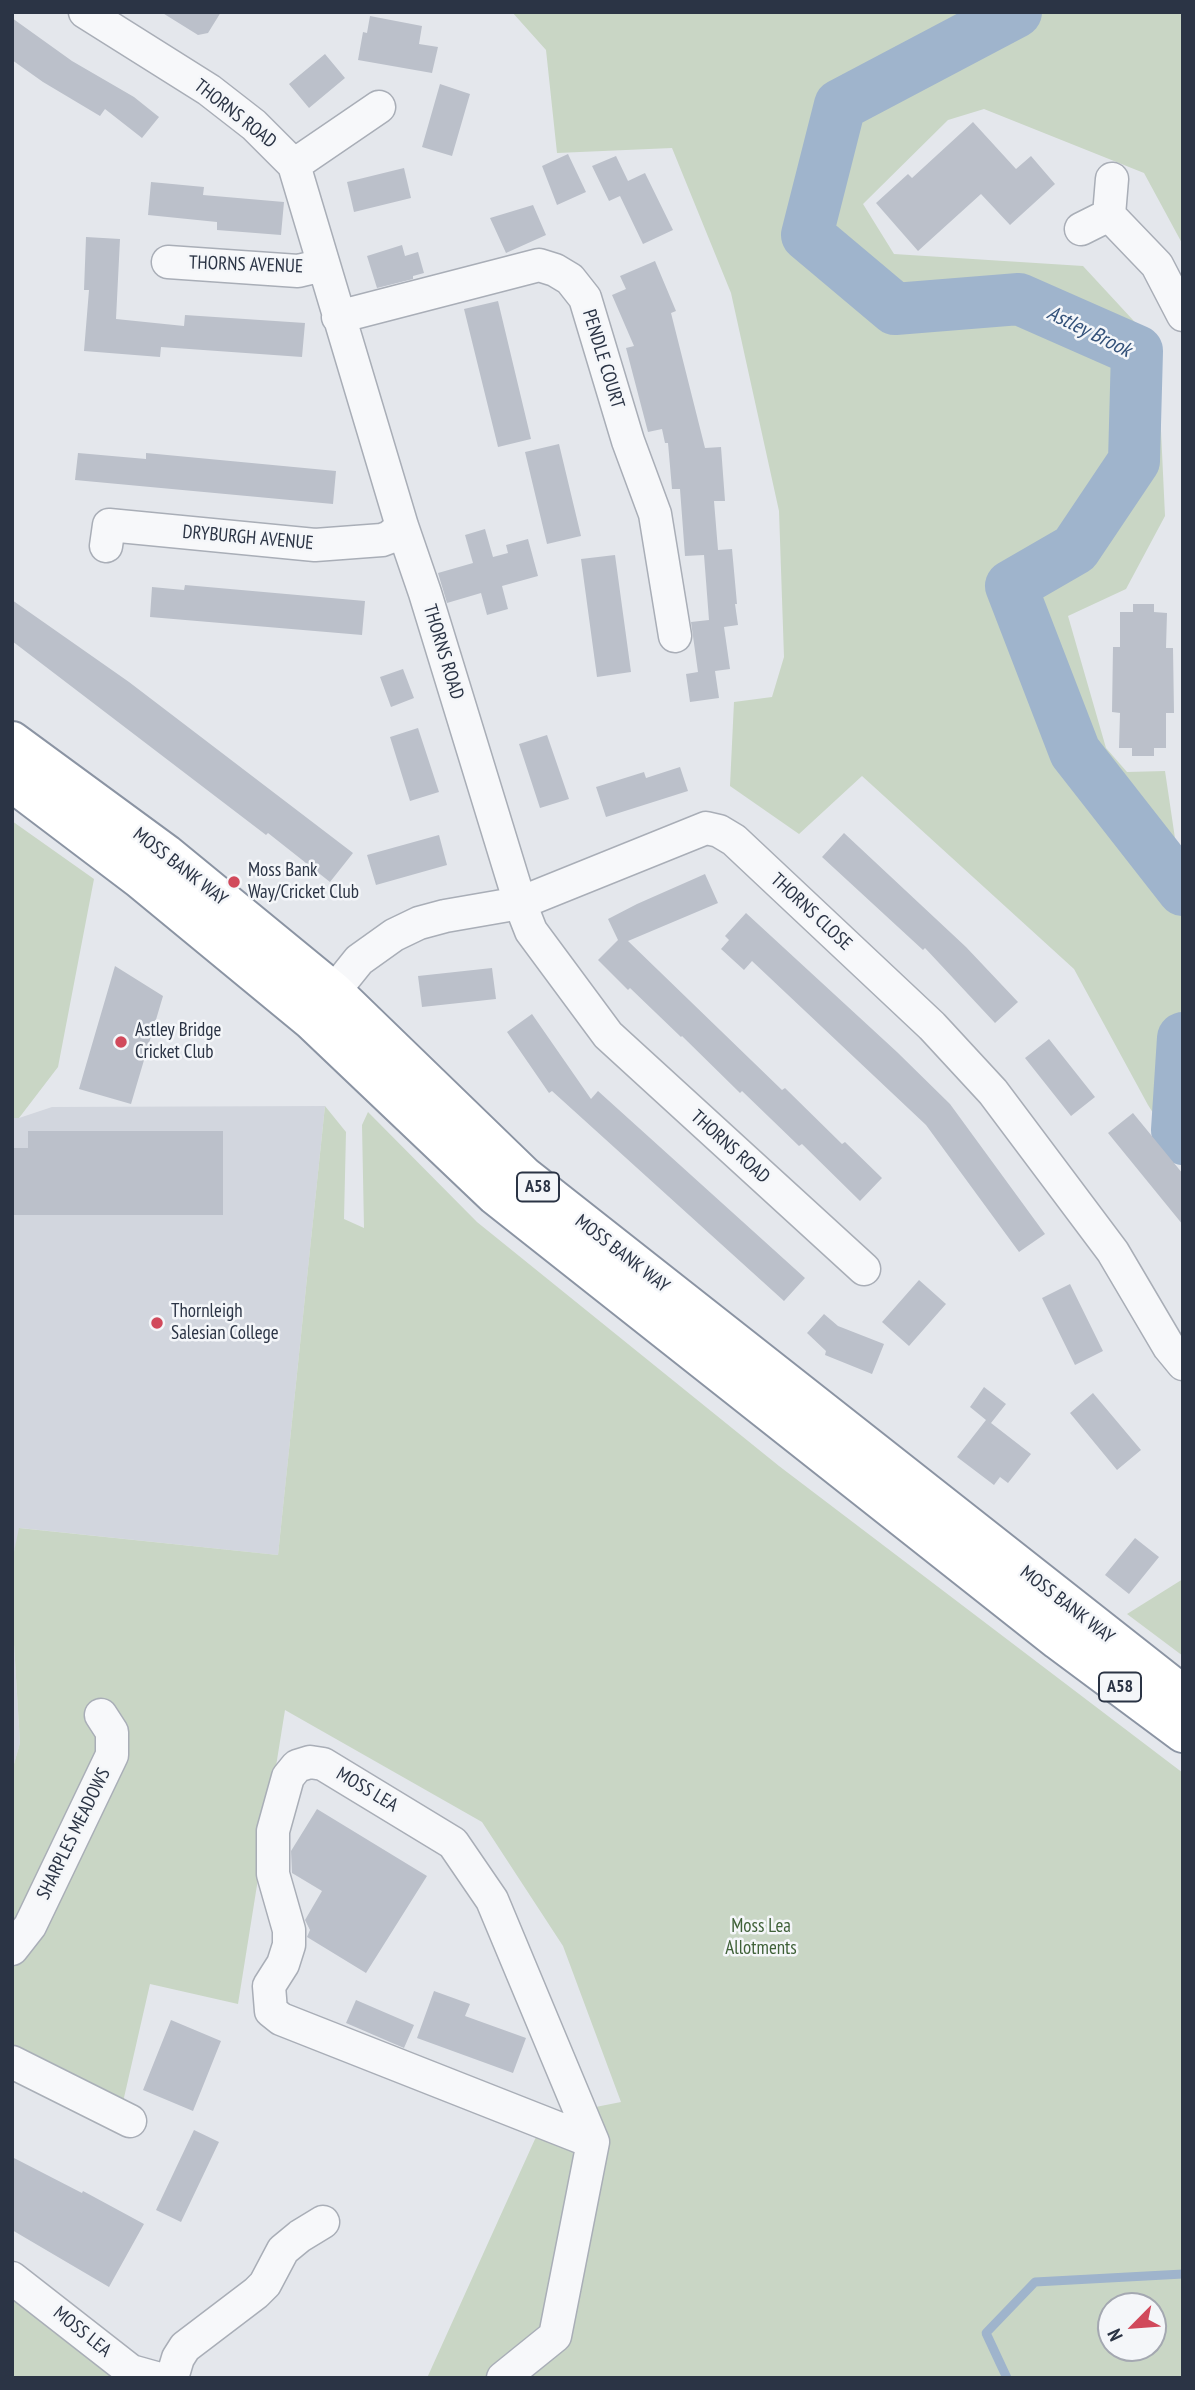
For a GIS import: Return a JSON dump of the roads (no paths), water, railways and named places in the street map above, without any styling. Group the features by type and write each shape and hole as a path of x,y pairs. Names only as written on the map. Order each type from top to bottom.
{"highway":[{"name":"MOSS BANK WAY","path":"12,741 166,854 322,1005 495,1195 1058,1640 1183,1733"},
{"name":"MOSS BANK WAY","path":"12,782 140,879 322,1005 524,1176 1183,1695"}],"street":[{"name":"THORNS ROAD","path":"85,12 209,90 254,125 293,165 402,526 531,931 608,1035 864,1269"},
{"path":"293,165 379,107"},
{"path":"1112,179 1095,222 1157,265 1183,315"},
{"name":"THORNS AVENUE","path":"168,262 298,271 323,265"},
{"name":"PENDLE COURT","path":"338,317 539,265 570,279 585,298 628,441 655,514 675,636"},
{"name":"DRYBURGH AVENUE","path":"106,546 109,526 314,545 382,540 390,537 402,526"},
{"name":"THORNS CLOSE","path":"322,1005 359,960 394,935 419,923 520,903 706,828 719,831 734,840 932,1026 993,1092 1113,1252 1169,1347 1183,1364"},
{"path":"1183,1374 1183,1392"},
{"name":"SHARPLES MEADOWS","path":"12,1948 30,1926 112,1755 112,1732 101,1715"},
{"name":"MOSS LEA","path":"310,1762 323,1764 453,1843 492,1900 593,2141 293,2024 271,2011 269,1986 283,1964 289,1945 289,1930 273,1874 273,1831 288,1777 297,1766 310,1762"},
{"path":"12,2062 130,2121"},
{"path":"503,2378 555,2336 593,2141"},
{"path":"172,2378 178,2358 185,2347 256,2293 265,2284 284,2250 323,2222"},
{"name":"MOSS LEA","path":"12,2278 131,2371 156,2378"}],"waterway":[{"name":"Astley Brook","path":"1016,12 840,105 807,235 895,309 1019,299 1137,351 1134,461 1075,549 1011,586 1075,752 1183,890"},
{"name":"Astley Brook","path":"1183,1038 1177,1130 1183,1139"},
{"path":"1007,2378 986,2333 1035,2282 1183,2274"}],"place":[{"name":"Moss Bank Way/Cricket Club","path":"234,882"},
{"name":"Astley Bridge Cricket Club","path":"121,1042"},
{"name":"Thornleigh Salesian College","path":"157,1323"}],"park label":[{"name":"Moss Lea Allotments","path":"761,1938"}]}
